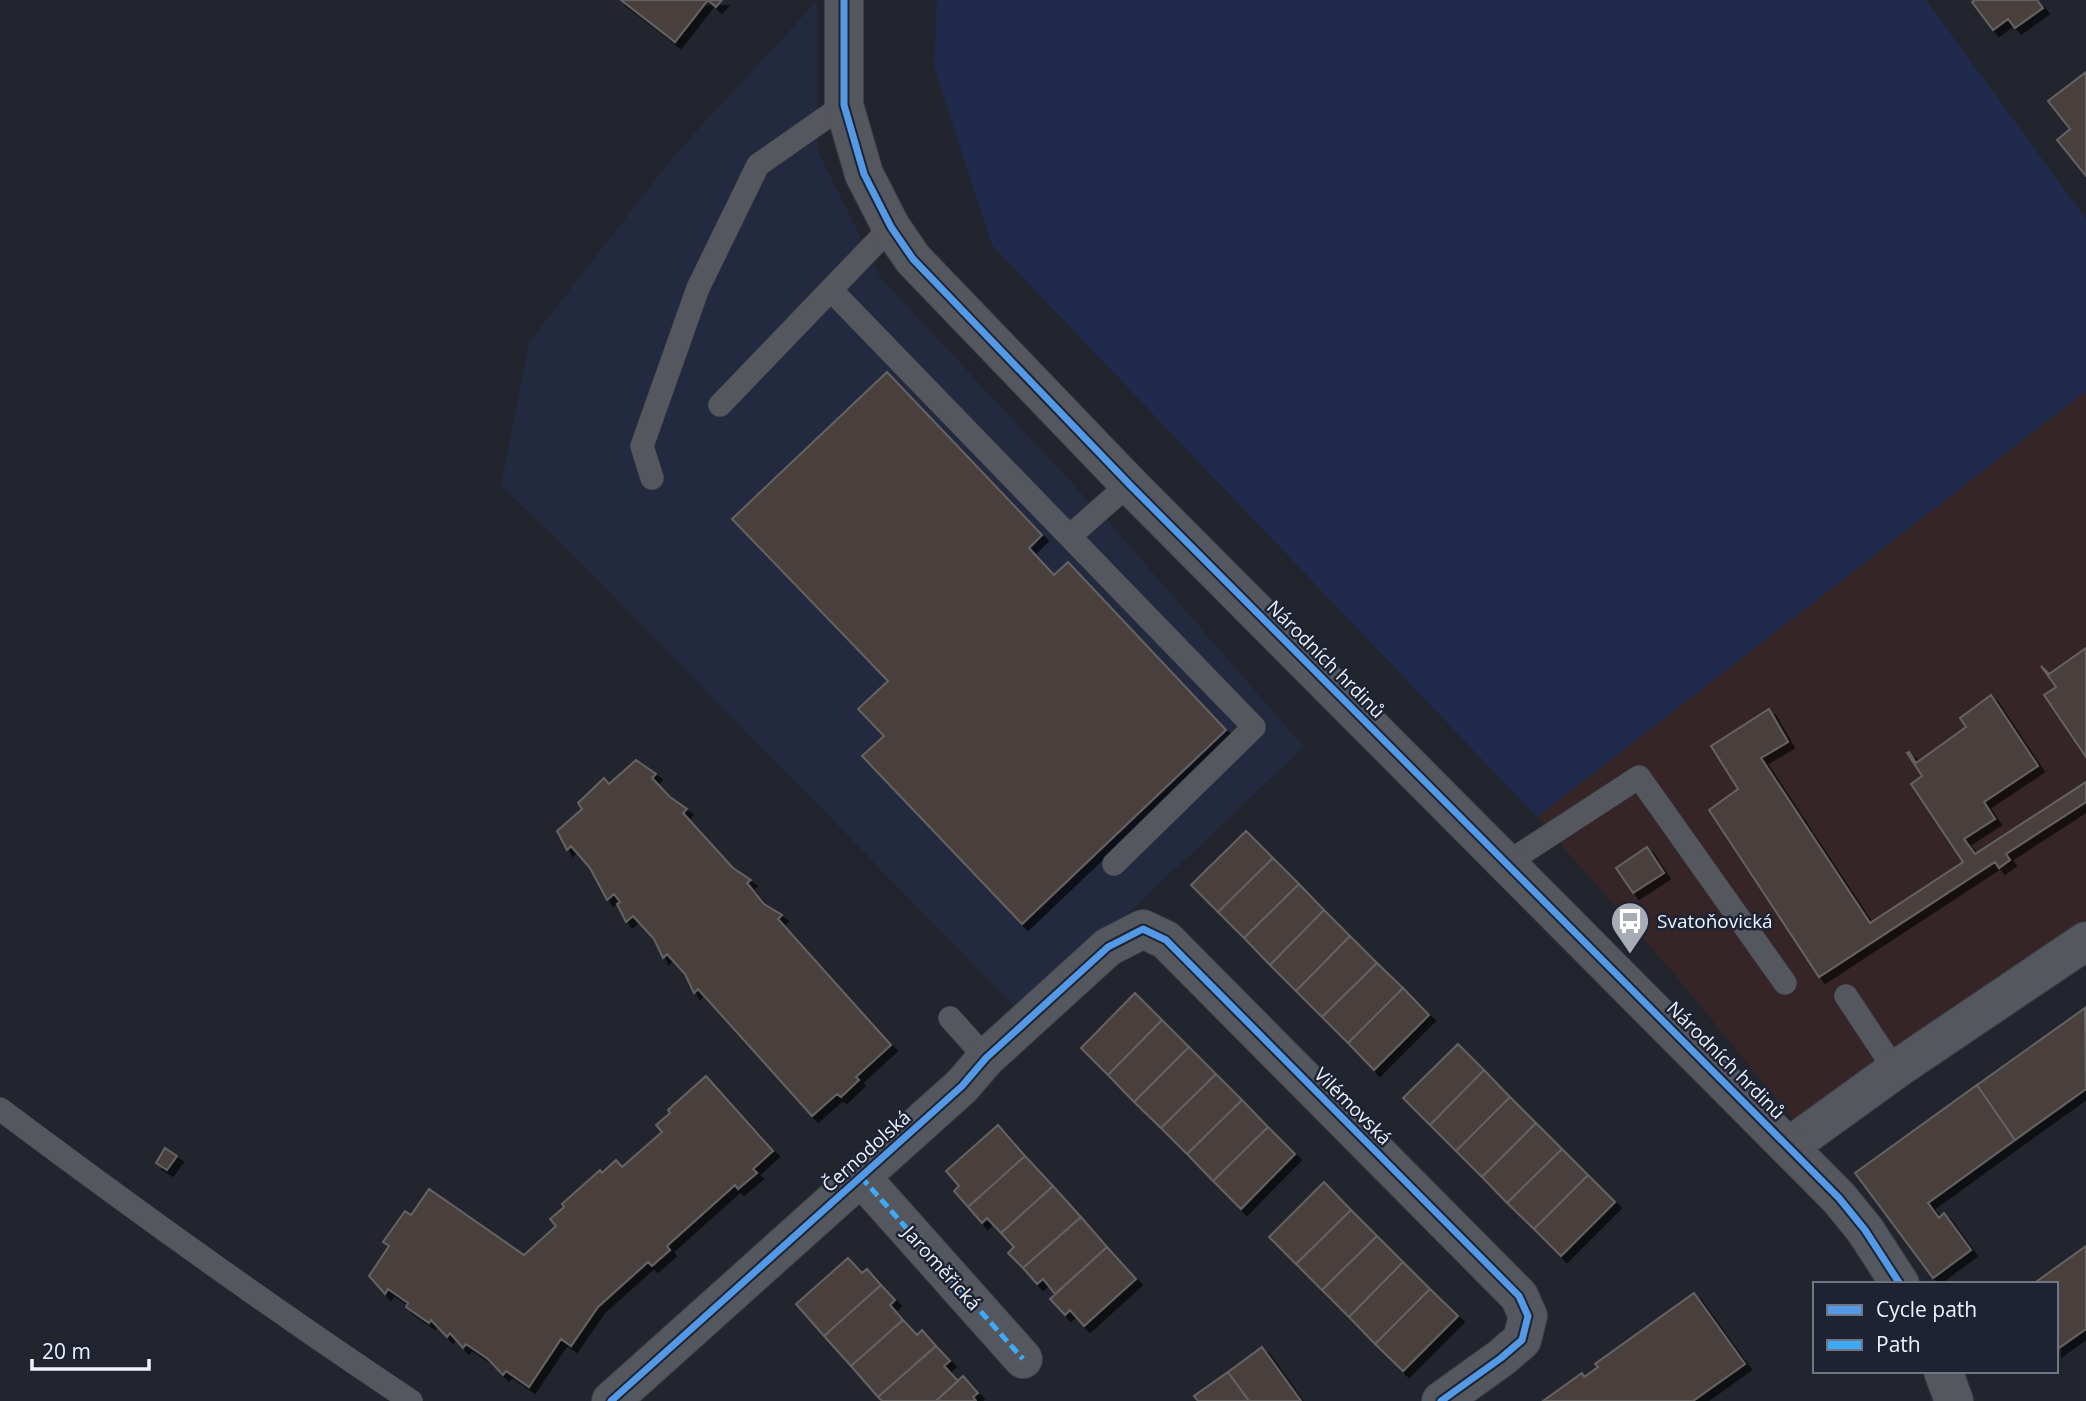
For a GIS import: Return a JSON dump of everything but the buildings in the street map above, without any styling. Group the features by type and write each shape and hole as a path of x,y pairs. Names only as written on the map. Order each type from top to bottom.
{"street":[{"name":"Národních hrdinů","path":"844,0 844,105 864,174 891,227 913,259 1129,484 1790,1146 1865,1230 1899,1282"},
{"name":"Černodolská","path":"611,1401 961,1086 986,1058 1108,947 1143,929"},
{"name":"Vilémovská","path":"1143,929 1166,940 1519,1296 1528,1316 1522,1340 1441,1401"},
{"path":"1790,1146 1895,1070 2086,941"},
{"name":"Jaroměřická","path":"861,1177 1023,1359"},
{"path":"1944,1373 1954,1401"}],"lane":[{"path":"652,478 642,446 698,288 758,165 844,105"},
{"path":"720,405 891,227"},
{"path":"831,290 1254,727 1114,864"},
{"path":"1070,536 1129,484"},
{"path":"1507,863 1639,777 1785,983"},
{"path":"1846,996 1895,1070"},
{"path":"950,1018 986,1058"},
{"path":"0,1109 140,1214 279,1313 411,1401"}],"shaded area":[{"path":"937,0 1926,0 2086,219 2086,391 1537,817 992,245 934,66"},
{"path":"817,1 818,151 880,277 1114,528 1304,747 1022,1014 572,554 501,486 529,342 676,153"},
{"path":"2086,391 2086,923 1796,1123 1675,975 1537,817"}],"marked path":[{"path":"861,1177 1023,1359"}],"cycle path":[{"path":"844,0 844,105 864,174 891,227 913,259 1129,484 1839,1198 1865,1230 1899,1282"},
{"path":"611,1401 962,1086 986,1058 1108,947 1143,929 1166,940 1519,1296 1528,1316 1522,1340 1441,1401"}],"place":[{"name":"Svatoňovická","path":"1630,955"}]}
